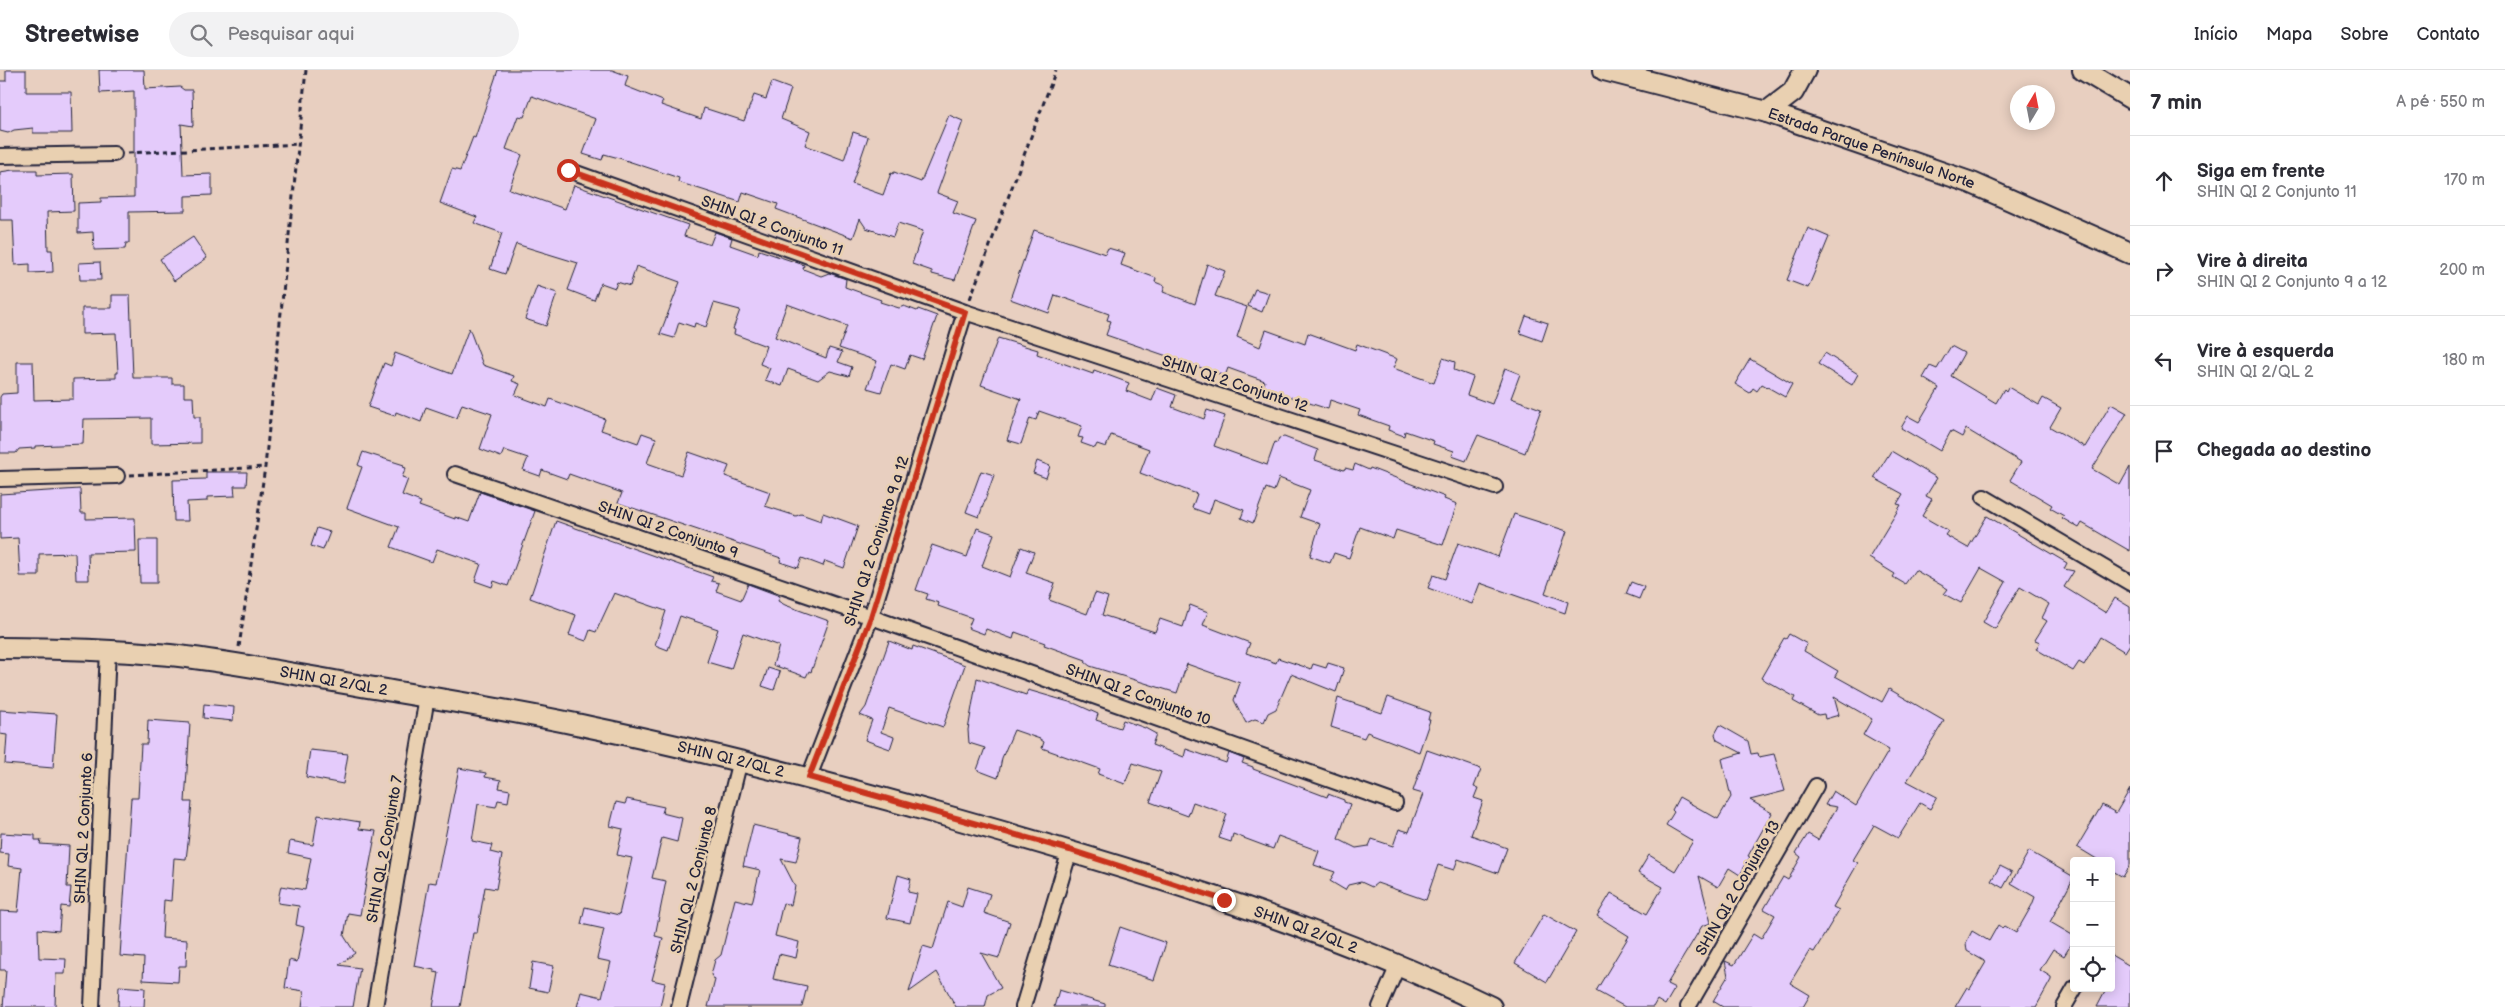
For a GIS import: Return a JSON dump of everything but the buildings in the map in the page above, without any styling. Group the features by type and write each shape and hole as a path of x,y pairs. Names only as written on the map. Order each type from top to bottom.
{"street":[{"name":"Estrada Parque Península Norte","path":"1604,70 1767,112 1972,183 2130,253"},
{"path":"1767,112 1792,92 1805,70"},
{"path":"2082,70 2130,98"},
{"path":"0,156 114,154"},
{"name":"SHIN QI 2 Conjunto 11","path":"568,170 965,312"},
{"name":"SHIN QI 2 Conjunto 12","path":"965,312 1496,487"},
{"name":"SHIN QI 2 Conjunto 9 a 12","path":"809,777 871,617 965,312"},
{"name":"SHIN QI 2 Conjunto 9","path":"454,474 871,617"},
{"path":"0,479 117,476"},
{"path":"1984,497 2130,583"},
{"name":"SHIN QI 2 Conjunto 10","path":"871,617 1395,803"},
{"name":"SHIN QI 2/QL 2","path":"0,648 108,650 175,656 237,665 587,726 740,760 809,777 1070,850 1234,904 1398,965 1491,1007"},
{"name":"SHIN QL 2 Conjunto 6","path":"92,1007 108,650"},
{"name":"SHIN QL 2 Conjunto 7","path":"375,1007 427,697"},
{"name":"SHIN QL 2 Conjunto 8","path":"679,1007 740,760"},
{"name":"SHIN QI 2 Conjunto 13","path":"1688,1007 1816,786"},
{"path":"1023,1007 1070,850"},
{"path":"1380,1007 1398,965"},
{"path":"2064,1007 2073,992"}],"path":[{"path":"237,665 265,467 306,70"},
{"path":"965,312 1056,70"},
{"path":"114,154 298,144"},
{"path":"117,476 265,467"}],"route":[{"path":"568,170 965,312 871,617 809,777 1070,850 1224,900"}]}
